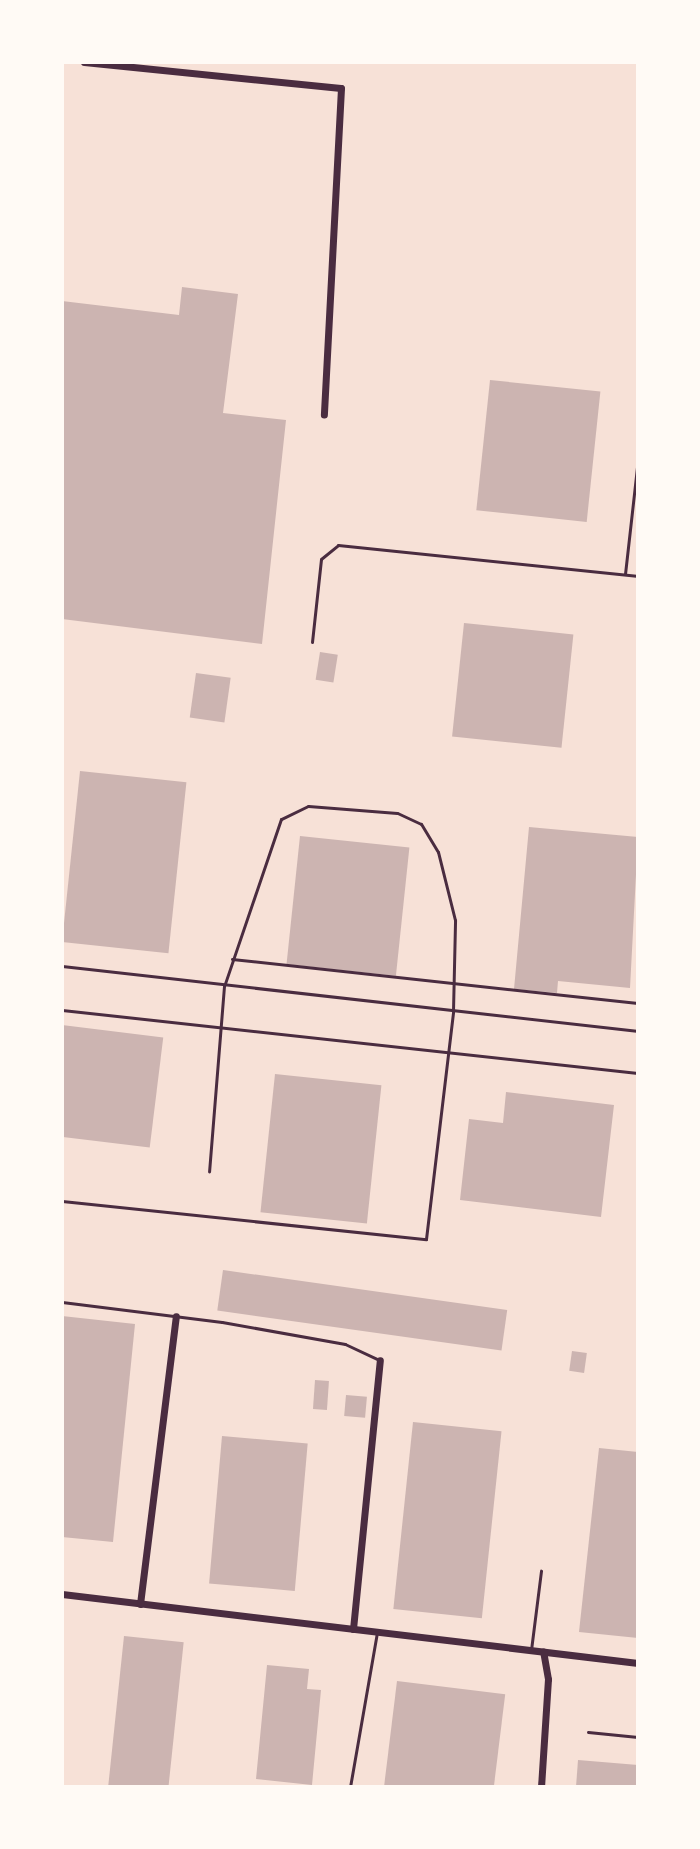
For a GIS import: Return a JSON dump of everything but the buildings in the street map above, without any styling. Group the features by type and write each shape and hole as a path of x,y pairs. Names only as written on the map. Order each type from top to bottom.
{"street":[{"path":"84,62 341,88 324,415"},
{"path":"140,1604 176,1316"},
{"path":"353,1629 380,1360"},
{"path":"62,1594 638,1663"},
{"path":"541,1787 548,1679 543,1651"}],"lane":[{"path":"625,574 638,458"},
{"path":"312,642 321,559 338,545 638,576"},
{"path":"62,1201 426,1239 453,1011 455,920 438,852 421,824 397,813 308,806 281,819 224,986 209,1171"},
{"path":"232,959 638,1003"},
{"path":"62,966 638,1031"},
{"path":"62,1010 638,1073"},
{"path":"62,1302 176,1316 345,1344 380,1360"},
{"path":"531,1650 541,1571"},
{"path":"350,1787 377,1632"},
{"path":"588,1732 638,1737"}]}
